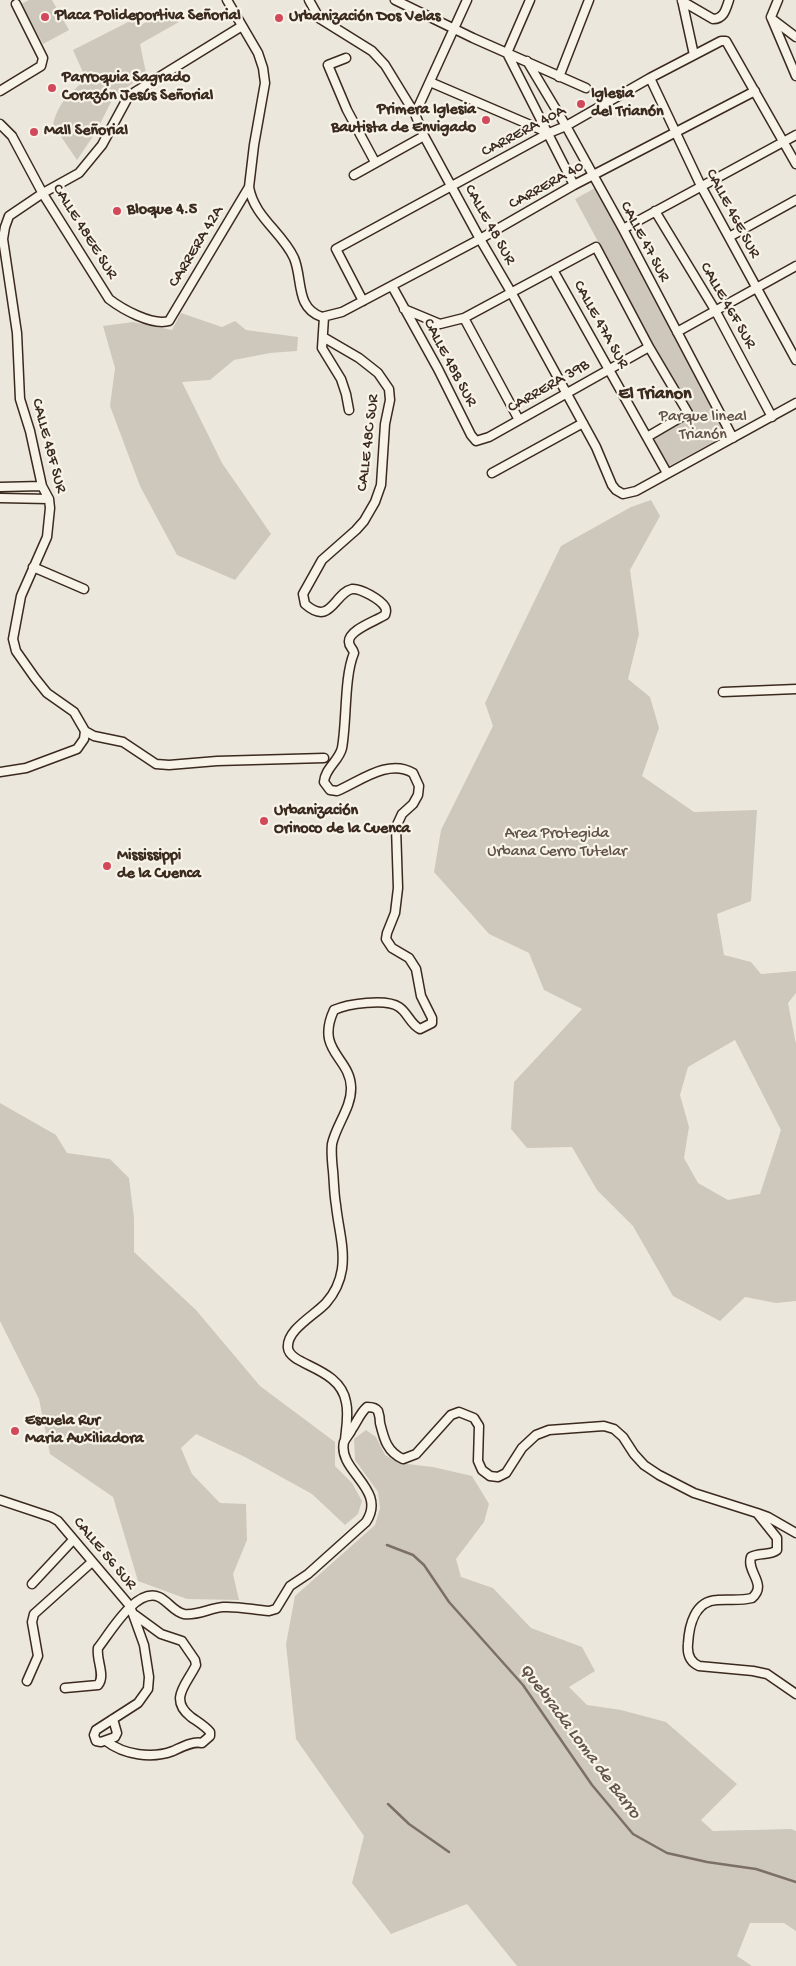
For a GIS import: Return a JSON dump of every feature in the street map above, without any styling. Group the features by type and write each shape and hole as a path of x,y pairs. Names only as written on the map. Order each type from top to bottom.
{"street":[{"path":"227,0 258,52 265,83 249,187 252,200 259,212 290,251 294,259 304,303 312,312 324,317"},
{"name":"CALLE 48 SUR","path":"309,0 319,18 372,51 385,65 415,114 424,136 583,423 616,490 623,494 631,494 667,473"},
{"path":"415,114 467,0"},
{"path":"530,0 508,52 574,185"},
{"path":"559,77 589,0"},
{"path":"682,0 713,19 719,19 725,11 729,0"},
{"path":"682,0 694,54"},
{"path":"778,0 771,17 796,76"},
{"path":"400,1 454,28 586,88"},
{"path":"0,90 41,66 43,58 16,4"},
{"path":"771,17 796,37"},
{"path":"43,193 79,173 102,145 126,99 242,26"},
{"name":"CARRERA 40A","path":"363,301 336,249 549,133 566,126 694,54 721,41 726,41 756,91"},
{"path":"346,58 328,65 347,110 376,162"},
{"name":"CALLE 47 SUR","path":"527,61 566,126 623,229 733,438"},
{"name":"CALLE 46E SUR","path":"650,78 701,186 796,360"},
{"path":"430,82 549,133"},
{"path":"756,91 796,164"},
{"name":"CARRERA 40","path":"324,317 342,312 392,286 480,239 574,185 756,91"},
{"name":"CALLE 48EE SUR","path":"0,124 12,136 43,193 109,299 153,322 162,324 169,321"},
{"path":"623,229 796,135"},
{"path":"354,174 424,136"},
{"name":"CARRERA 42A","path":"169,321 249,187"},
{"name":"CALLE 48F SUR","path":"43,193 9,216 4,227 3,239 17,333 20,399 30,431 42,486 50,508 47,537 21,596 13,639 16,651 47,693 74,712 85,731"},
{"path":"729,237 796,200"},
{"name":"CALLE 46F SUR","path":"655,211 715,310 772,417"},
{"path":"404,309 440,324 464,318 596,248 649,347 688,413 647,437"},
{"path":"677,332 796,266"},
{"name":"CALLE 47A SUR","path":"553,270 667,473"},
{"name":"CALLE 48B SUR","path":"392,286 473,438 476,441 489,437"},
{"name":"CALLE 48C SUR","path":"324,317 322,348 341,380 349,410"},
{"path":"464,318 520,420"},
{"name":"CALLE 48C SUR","path":"323,337 359,358 378,373 387,384 390,395 385,424 381,485 375,502 364,521 356,530 322,560 303,594 304,604 312,610 321,611 332,607 347,591 353,589 372,596 386,607 386,615 356,630 349,640 354,653 342,748 334,763 326,772 324,782 330,790 337,791 386,769 397,767 413,773 417,781 419,786 416,800 402,814 396,827 398,888 394,913 386,939 392,948 409,958 416,969 421,996 432,1018 432,1023 424,1028 416,1026 394,1004 345,1005 334,1010 328,1022 329,1039 334,1053 350,1080 351,1093 349,1103 332,1144 336,1204 342,1244 342,1269 336,1290 326,1304 290,1337 288,1345 289,1352 293,1358 328,1375 338,1383 346,1402 345,1440"},
{"name":"CARRERA 39B","path":"489,437 567,394 608,368 649,347"},
{"path":"667,473 796,403"},
{"path":"492,473 583,423"},
{"path":"0,486 42,486"},
{"path":"0,498 48,499"},
{"path":"33,567 84,589"},
{"path":"723,692 796,689"},
{"path":"0,772 26,768 77,749 84,739 85,731 94,736 123,742 156,764 324,758"},
{"path":"65,1688 98,1686 101,1682 98,1648 130,1606 148,1596 157,1596 184,1614 221,1607 269,1611 276,1609 290,1586 308,1574 366,1522 372,1514 368,1492 344,1455 345,1440 367,1407 378,1411 384,1439 389,1450 395,1456 403,1459 416,1454 450,1415 459,1412 467,1414 474,1418 479,1426 478,1461 482,1470 490,1476 498,1477 506,1473 522,1448 536,1435 549,1430 604,1426 614,1429 619,1433 644,1466 659,1475 694,1493 768,1517 796,1533"},
{"name":"CALLE 56 SUR","path":"0,1500 52,1517 58,1521 130,1606 134,1615 144,1645 149,1677 148,1690 138,1703 96,1730 94,1735 96,1741 106,1741"},
{"path":"756,1513 777,1538 777,1550 773,1553 756,1554 751,1557 750,1566 758,1581 759,1588 756,1594 752,1598 714,1600 702,1604 696,1612 689,1630 687,1646 690,1658 694,1664 768,1674 796,1694"},
{"path":"32,1584 74,1540"},
{"path":"27,1681 38,1656 32,1622 34,1614 92,1562"},
{"path":"106,1741 112,1745 146,1756 161,1755 191,1743 202,1743 210,1736 207,1728 190,1716 180,1705 180,1696 196,1665 196,1660 182,1641 161,1634 134,1615"},
{"path":"106,1741 116,1737 113,1718"}],"green space":[{"name":"Placa Polideportiva Señorial","path":"29,0 52,0 69,30 43,44 21,4"},
{"path":"171,9 179,22 140,44 146,73 113,98 96,132 77,160 53,125 61,104 86,79 73,50 134,19 139,26"},
{"name":"Parque lineal Trianón","path":"595,188 728,434 669,466 652,437 691,414 575,199"},
{"path":"181,313 222,327 235,321 246,330 298,337 297,351 270,353 234,360 210,380 182,382 222,463 271,534 235,580 177,555 140,486 110,406 115,368 103,326 133,322 172,330"},
{"name":"Area Protegida Urbana Cerro Tutelar","path":"651,500 660,516 630,570 639,634 628,679 650,697 659,728 642,776 694,812 757,810 751,901 717,914 724,955 751,962 761,974 796,971 796,993 788,1003 796,1044 796,1301 776,1303 745,1297 720,1321 673,1296 633,1226 597,1190 572,1147 527,1148 511,1129 514,1082 582,1009 544,990 529,953 489,934 434,872 441,830 493,726 485,703 561,546 631,507","holes":["735,1040 781,1130 760,1194 728,1200 698,1183 684,1158 689,1127 680,1095 688,1067"]},
{"path":"0,1103 56,1135 67,1153 110,1159 129,1178 134,1218 134,1252 196,1310 260,1386 335,1442 335,1466 352,1483 362,1501 358,1514 345,1525 312,1494 245,1457 196,1434 181,1448 192,1474 220,1503 246,1504 247,1540 233,1574 239,1600 187,1599 138,1581 113,1497 50,1454 39,1399 0,1321"},
{"path":"366,1430 376,1437 385,1455 399,1463 433,1467 472,1476 489,1504 484,1522 456,1559 461,1577 493,1588 531,1628 582,1647 595,1671 569,1687 587,1705 621,1710 666,1722 737,1784 701,1820 713,1831 791,1829 796,1831 796,1931 784,1923 750,1923 737,1956 752,1966 517,1966 467,1904 391,1934 352,1883 364,1836 296,1739 286,1644 295,1596 375,1525 380,1508 378,1492 355,1460 354,1439"}],"waterway":[{"name":"Quebrada Loma de Barro","path":"387,1545 413,1555 424,1565 449,1602 523,1685 592,1785 633,1834 667,1853 707,1862 756,1869 796,1882"},
{"path":"388,1804 409,1824 449,1852"}],"place":[{"name":"Placa Polideportiva Señorial","path":"45,17"},
{"name":"Urbanización Dos Velas","path":"279,18"},
{"name":"Parroquia Sagrado Corazón Jesús Señorial","path":"52,88"},
{"name":"Iglesia del Trianón","path":"581,104"},
{"name":"Primera Iglesia Bautista de Envigado","path":"486,120"},
{"name":"Mall Señorial","path":"34,132"},
{"name":"Bloque 4.5","path":"117,211"},
{"name":"Urbanización Orinoco de la Cuenca","path":"264,821"},
{"name":"Mississippi de la Cuenca","path":"107,866"},
{"name":"Escuela Rur Maria Auxiliadora","path":"15,1431"}],"district":[{"name":"El Trianon","path":"655,395"}]}
